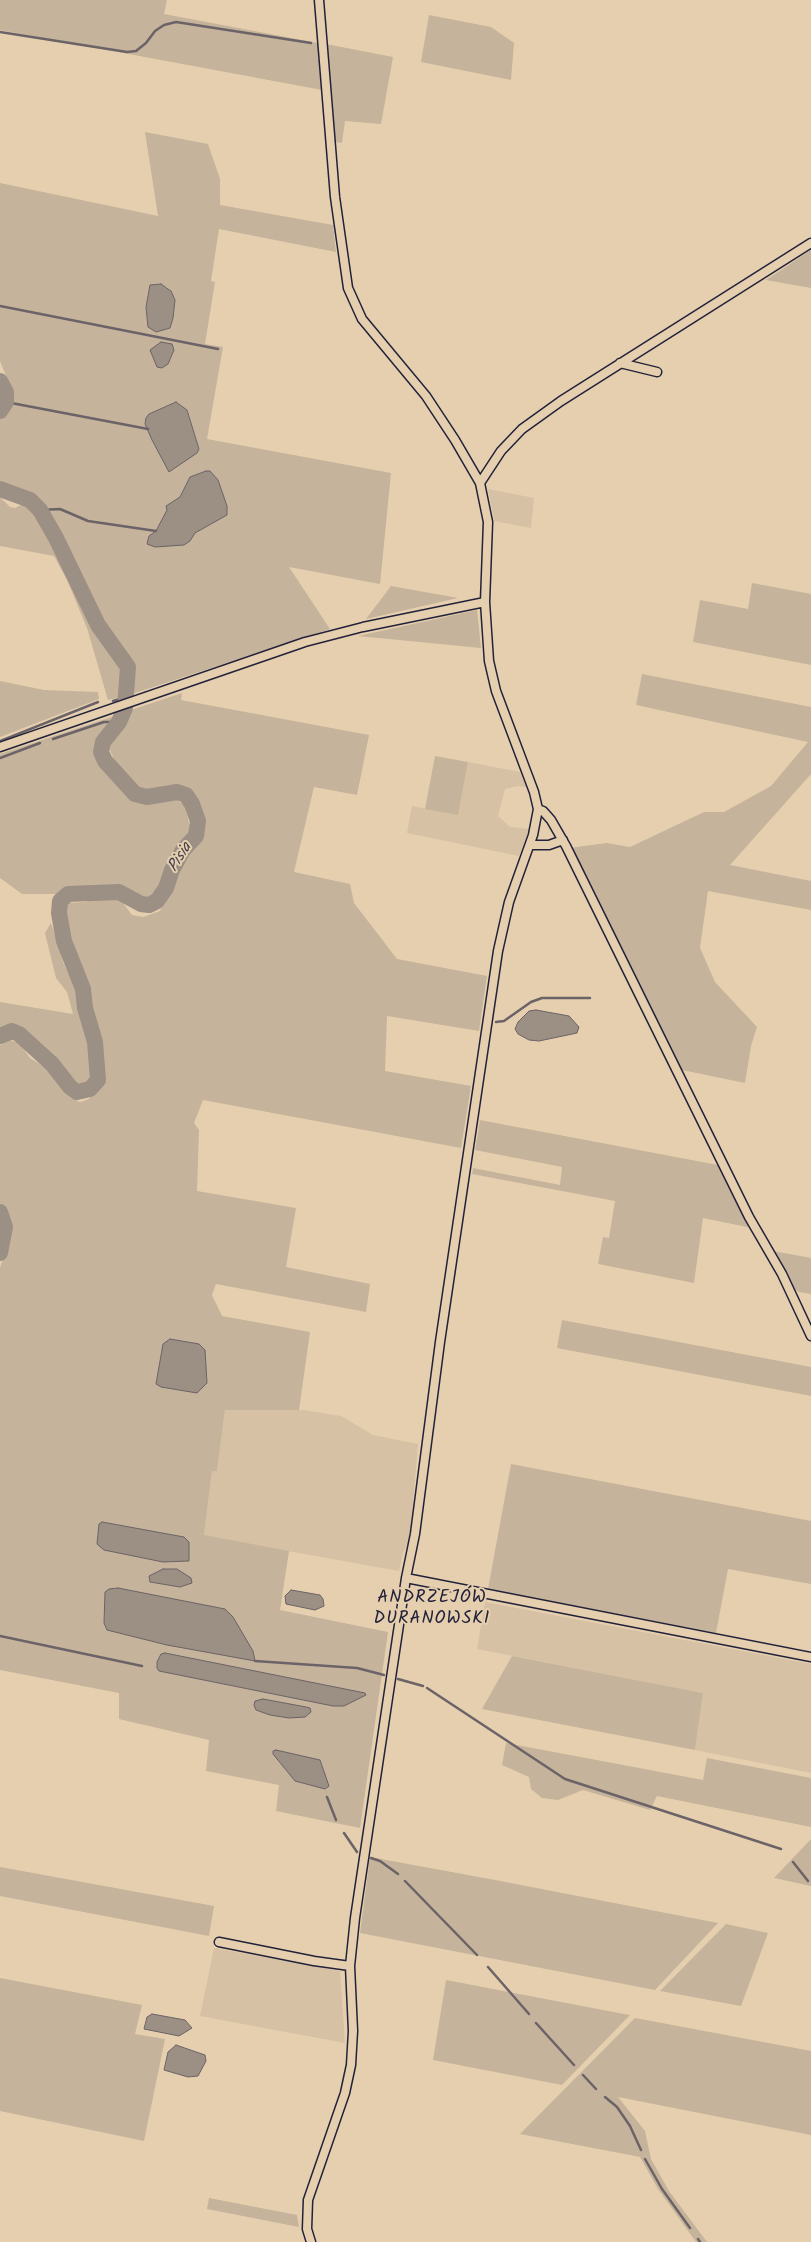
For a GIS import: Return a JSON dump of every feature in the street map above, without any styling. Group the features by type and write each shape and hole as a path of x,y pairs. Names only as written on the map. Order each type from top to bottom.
{"street":[{"path":"311,2242 306,2228 308,2200 345,2093 351,2065 353,2031 350,1966 367,1834 406,1578 415,1534 440,1342 498,951 509,902 530,845 538,810 534,792 496,691 487,645 485,602 488,544 486,506 480,483 426,396 362,319 350,294 335,197 319,0"},
{"path":"480,483 501,451 522,429 620,363 811,243"},
{"path":"620,363 657,372"},
{"path":"0,747 333,634 485,602"},
{"path":"538,810 543,811 551,820 563,840 749,1217 782,1274 811,1336"},
{"path":"530,845 549,846 563,840"},
{"path":"406,1578 811,1657"},
{"path":"219,1942 314,1961 350,1966"}],"shaded area":[{"path":"0,0 167,0 164,14 318,43 322,90 0,30"},
{"path":"429,15 491,27 514,43 511,80 421,62"},
{"path":"326,44 393,57 381,124 345,121 342,143 335,142"},
{"path":"145,132 208,144 220,179 220,205 333,225 336,252 219,229 211,281 215,282 205,344 223,347 207,439 391,473 380,584 289,567 330,629 132,694 130,663 102,624 75,563 39,500 0,481 0,418 12,405 13,394 0,361 0,183 158,216","holes":["150,285 167,287 171,291 175,300 170,328 146,307","176,402 187,410 199,449 174,469 149,414"]},
{"path":"811,250 811,288 766,280"},
{"path":"161,284 171,291 175,300 170,328 156,332 148,327 146,307 150,285"},
{"path":"161,342 172,344 174,350 168,364 162,368 157,367 150,350"},
{"path":"176,402 187,410 199,449 197,453 169,472 145,424 149,414"},
{"path":"210,471 218,480 227,506 227,515 195,533 190,541 184,545 155,547 147,544 149,536 156,531 167,510 166,506 180,497 190,477"},
{"path":"488,489 534,498 531,528 494,521"},
{"path":"0,497 10,507 15,508 23,504 32,511 51,538 80,597 90,624 125,673 122,679 125,687 120,697 108,700 87,628 67,580 54,556 0,546"},
{"path":"752,583 811,594 811,665 693,642 700,600 748,609"},
{"path":"391,586 436,594 458,598 366,619"},
{"path":"477,610 481,648 358,636"},
{"path":"642,674 811,707 811,774 730,865 811,881 811,910 708,891 700,948 715,982 757,1027 751,1046 745,1083 682,1070 569,848 607,843 630,847 704,812 724,812 771,786 808,742 636,705"},
{"path":"0,681 44,690 98,692 99,699 0,737"},
{"path":"182,693 181,700 369,735 357,795 314,787 294,872 350,884 354,903 397,959 487,976 479,1031 387,1016 385,1071 471,1086 461,1148 203,1100 194,1123 199,1130 197,1191 296,1208 286,1267 370,1284 366,1312 216,1284 212,1295 222,1316 310,1332 299,1410 225,1410 217,1471 212,1471 204,1535 289,1551 280,1610 388,1632 360,1828 276,1811 279,1785 206,1771 209,1740 119,1719 119,1693 0,1670 0,1268 10,1225 7,1214 0,1205 0,1045 10,1040 19,1043 30,1058 49,1070 77,1101 81,1102 89,1099 95,1088 102,1086 105,1079 100,1043 78,961 65,925 63,908 68,903 86,902 93,898 116,898 120,899 132,915 143,917 160,911 182,861 200,839 203,824 199,818 198,803 192,793 178,788 147,793 137,791 120,774 108,745 129,717 131,710"},
{"path":"117,715 103,734 96,750 98,761 130,800 147,803 176,799 185,806 191,831 167,867 163,883 148,898 117,887 68,887 58,894 22,894 0,878 0,754"},
{"path":"435,756 468,762 458,815 425,809"},
{"path":"468,762 520,772 526,787 517,786 505,789 498,816 510,827 529,829 519,856 407,833 412,806 458,815"},
{"path":"51,923 63,962 77,991 91,1048 94,1070 91,1080 85,1083 77,1083 65,1076 60,1065 18,1028 5,1025 0,1028 0,1002 73,1014 67,992 56,978 45,933"},
{"path":"536,1010 569,1016 579,1027 577,1033 539,1041 529,1040 518,1034 515,1029 518,1022 529,1011"},
{"path":"480,1120 718,1165 752,1228 703,1218 694,1283 598,1264 603,1237 609,1238 615,1201 472,1174 473,1168 560,1185 562,1167 475,1150"},
{"path":"773,1251 811,1258 811,1294 799,1292 789,1286"},
{"path":"562,1320 811,1367 811,1396 557,1348"},
{"path":"170,1339 199,1344 205,1350 207,1383 197,1393 161,1387 156,1384 163,1344"},
{"path":"225,1410 303,1410 341,1416 373,1435 418,1444 410,1538 403,1553 399,1571 204,1536 212,1470 217,1471"},
{"path":"511,1464 811,1521 811,1584 728,1569 716,1633 488,1589"},
{"path":"102,1522 184,1537 189,1542 189,1561 163,1562 104,1550 97,1544 99,1524"},
{"path":"163,1569 177,1569 191,1578 192,1583 180,1587 150,1582 149,1576"},
{"path":"118,1588 225,1609 233,1617 253,1651 255,1661 167,1645 107,1630 104,1623 105,1592 109,1589"},
{"path":"291,1590 320,1595 324,1606 315,1610 286,1604 285,1596"},
{"path":"485,1602 811,1664 811,1773 695,1750 703,1693 477,1649"},
{"path":"165,1653 365,1693 366,1695 344,1706 333,1706 159,1671 157,1662 161,1654"},
{"path":"512,1656 703,1693 695,1750 482,1709"},
{"path":"263,1699 310,1708 311,1712 305,1717 289,1718 270,1715 256,1710 255,1701"},
{"path":"506,1743 703,1780 707,1758 811,1778 811,1827 657,1796 650,1810 583,1790 558,1800 542,1798 531,1789 529,1777 502,1765"},
{"path":"276,1750 320,1760 329,1786 325,1789 295,1781 273,1754 273,1751"},
{"path":"811,1839 811,1886 774,1878"},
{"path":"370,1857 718,1923 655,1990 360,1933"},
{"path":"0,1867 214,1906 209,1936 0,1896"},
{"path":"726,1924 768,1933 741,2006 660,1991"},
{"path":"214,1948 340,1971 345,2043 200,2016"},
{"path":"0,1978 142,2005 135,2034 165,2039 144,2141 0,2111"},
{"path":"446,1980 630,2015 562,2085 433,2060"},
{"path":"152,2014 185,2020 192,2028 179,2036 144,2029 147,2017"},
{"path":"635,2018 811,2051 811,2135 618,2097 645,2131 651,2159 669,2191 707,2242 696,2242 658,2189 640,2157 520,2134"},
{"path":"176,2045 205,2055 206,2061 198,2076 188,2077 164,2070 168,2052"},
{"path":"209,2198 297,2215 299,2227 207,2209"}],"waterway":[{"path":"0,32 127,52 136,51 146,43 155,31 164,25 176,22 311,43"},
{"path":"0,306 218,349"},
{"name":"Pisia","path":"0,381 6,392 6,402 0,411"},
{"path":"6,402 148,429"},
{"name":"Pisia","path":"0,489 30,500 40,510 56,538 98,625 128,667 125,708 119,722 103,742 101,752 105,761 135,794 147,797 177,792 186,795 192,804 198,821 196,836 183,850 172,870 166,888 157,901 149,905 141,904 119,892 68,894 60,901 59,913 64,941 83,989 85,1008 95,1042 98,1080 90,1089 77,1092 70,1087 52,1064 19,1034 12,1031 0,1036"},
{"path":"40,510 60,509 88,521 156,531"},
{"path":"113,701 126,697"},
{"path":"0,741 98,702"},
{"path":"53,739 104,722 119,722"},
{"path":"0,758 40,743"},
{"path":"496,1022 504,1021 531,1002 542,998 590,998"},
{"name":"Pisia","path":"0,1212 5,1227 0,1253"},
{"path":"0,1636 142,1666"},
{"path":"255,1661 357,1668 384,1675"},
{"path":"398,1679 423,1686"},
{"path":"427,1688 565,1779 781,1849"},
{"path":"327,1797 336,1820"},
{"path":"344,1833 357,1852"},
{"path":"371,1858 380,1861 398,1874"},
{"path":"793,1862 808,1881"},
{"path":"405,1881 477,1955"},
{"path":"488,1967 529,2014"},
{"path":"536,2023 574,2065"},
{"path":"583,2075 596,2089"},
{"path":"605,2097 617,2107 630,2126 641,2150"},
{"path":"645,2159 662,2189 690,2228"}],"district":[{"name":"ANDRZEJÓW DURANOWSKI","path":"432,1609"}]}
